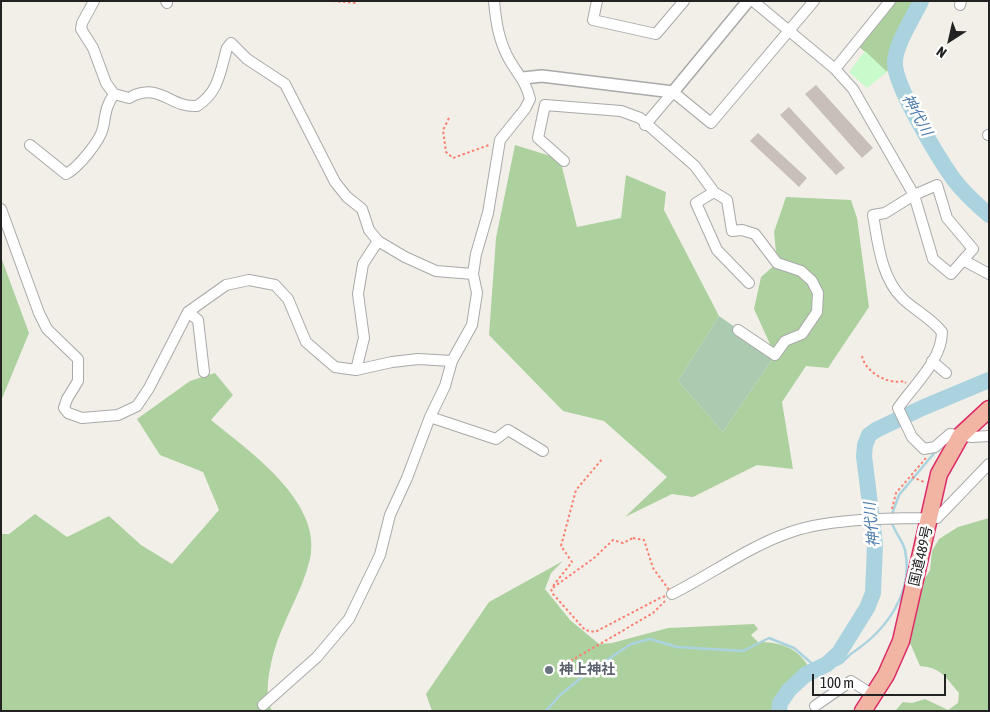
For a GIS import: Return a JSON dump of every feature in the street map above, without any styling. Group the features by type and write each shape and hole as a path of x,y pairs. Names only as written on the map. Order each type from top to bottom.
{"highway":[{"name":"国道489号","path":"863,711 894,661 901,641 940,474 961,434 989,410"}],"street":[{"path":"94,1 81,28 93,48 106,83 114,94 129,98 139,92 157,93 184,105 197,106 210,98 215,90 227,48 231,43 247,59 285,84 335,182 347,197 362,209 369,230 378,241 405,257 436,271 473,274"},
{"path":"264,705 317,657 349,619 380,555 390,515 407,478 430,417 445,386 452,361 472,325 477,293 473,274 476,254 488,213 500,140 525,110 530,99 524,78 511,62 500,40 494,1"},
{"path":"597,1 593,20 656,34 684,1"},
{"path":"645,125 748,1"},
{"path":"753,1 835,69 853,89 914,195 933,260 951,274 973,249 947,218 937,185 914,195 885,213 873,215 889,279 905,300 925,315 942,332 942,343 932,361 898,408 915,442 924,449 935,447 950,434 972,437 989,436"},
{"path":"524,78 542,76 673,92 711,123 814,1"},
{"path":"835,69 890,1"},
{"path":"30,145 66,174 75,169 98,139 103,129 106,106 114,94"},
{"path":"564,161 538,138 545,105 621,112 640,118 645,125 695,166 714,192 727,200 732,230 742,230 755,234 777,263 802,271 812,281 818,293 817,312 802,334 785,341 775,355 738,330"},
{"path":"714,192 696,204 717,250 749,282"},
{"path":"1,209 47,329 78,358 78,381 64,408 68,413 82,418 118,415 137,406 149,388 188,312 226,285 249,280 275,285 288,299 306,342 323,359 335,366 356,370 392,362 418,359 452,361"},
{"path":"356,370 364,338 358,294 363,264 378,241"},
{"path":"963,260 989,274"},
{"path":"188,312 198,320 204,372"},
{"path":"932,361 946,374"},
{"path":"430,417 496,439 508,430 543,451"},
{"path":"672,594 762,543 810,526 867,520 936,518 989,464"},
{"path":"815,706 851,681 874,695"}],"path":[{"path":"333,1 356,3 356,1"},
{"path":"449,118 443,130 446,152 453,158 500,140"},
{"path":"862,356 864,364 873,373 886,379 904,381 911,390"},
{"path":"884,519 896,493 935,447"},
{"path":"551,589 572,562 561,546 576,490 603,458"},
{"path":"912,476 926,483"},
{"path":"551,589 594,558 613,540 623,543 633,538 644,540 653,568 672,594"},
{"path":"551,589 553,594 585,630 595,632 660,598 672,594"},
{"path":"562,666 653,613 672,594"}],"green space":[{"path":"890,1 919,1 918,9 887,72 856,44"},
{"path":"865,51 887,72 867,88 849,72"},
{"path":"515,145 560,159 577,227 621,218 626,175 666,192 664,210 719,316 678,381 723,432 775,355 754,309 761,277 777,263 774,232 786,197 851,200 857,218 869,307 828,368 806,366 782,402 793,469 757,465 693,497 672,494 625,517 667,477 604,421 563,411 489,335 496,238"},
{"path":"1,257 29,333 1,401"},
{"path":"719,316 775,355 723,432 678,381"},
{"path":"215,373 233,395 211,420 280,480 294,498 305,518 311,538 310,559 297,595 281,630 273,655 268,690 272,711 1,711 1,534 9,534 35,514 67,537 109,516 141,545 172,564 219,510 203,472 160,455 137,419 190,381"},
{"path":"989,518 989,711 895,711 903,702 912,703 925,699 948,710 958,703 959,693 938,671 920,666 910,643 924,580 930,570 932,551 939,539 958,527"},
{"path":"563,561 551,573 545,589 570,620 599,644 612,643 668,628 754,624 758,629 751,635 758,642 773,643 787,647 798,654 808,666 776,698 772,711 432,711 426,694 489,602"}],"building":[{"path":"816,85 873,148 862,158 805,94"},
{"path":"789,107 845,168 836,175 780,115"},
{"path":"758,133 807,178 799,187 750,141"}],"waterway":[{"name":"神代川","path":"921,1 898,49 895,64 897,74 909,104 946,167 964,192 989,215"},
{"name":"神代川","path":"779,711 780,703 789,690 805,675 827,664 839,653 867,608 873,593 875,544 864,456 865,445 869,435 922,408 989,380"},
{"path":"892,514 899,495 936,451"},
{"path":"827,664 840,664 878,632 902,595 907,565 905,550 892,523"},
{"path":"546,711 560,695 586,674 631,644 650,639 677,647 743,651 769,638 794,648 817,668"}],"place":[{"name":"神上神社","path":"549,670"}]}
